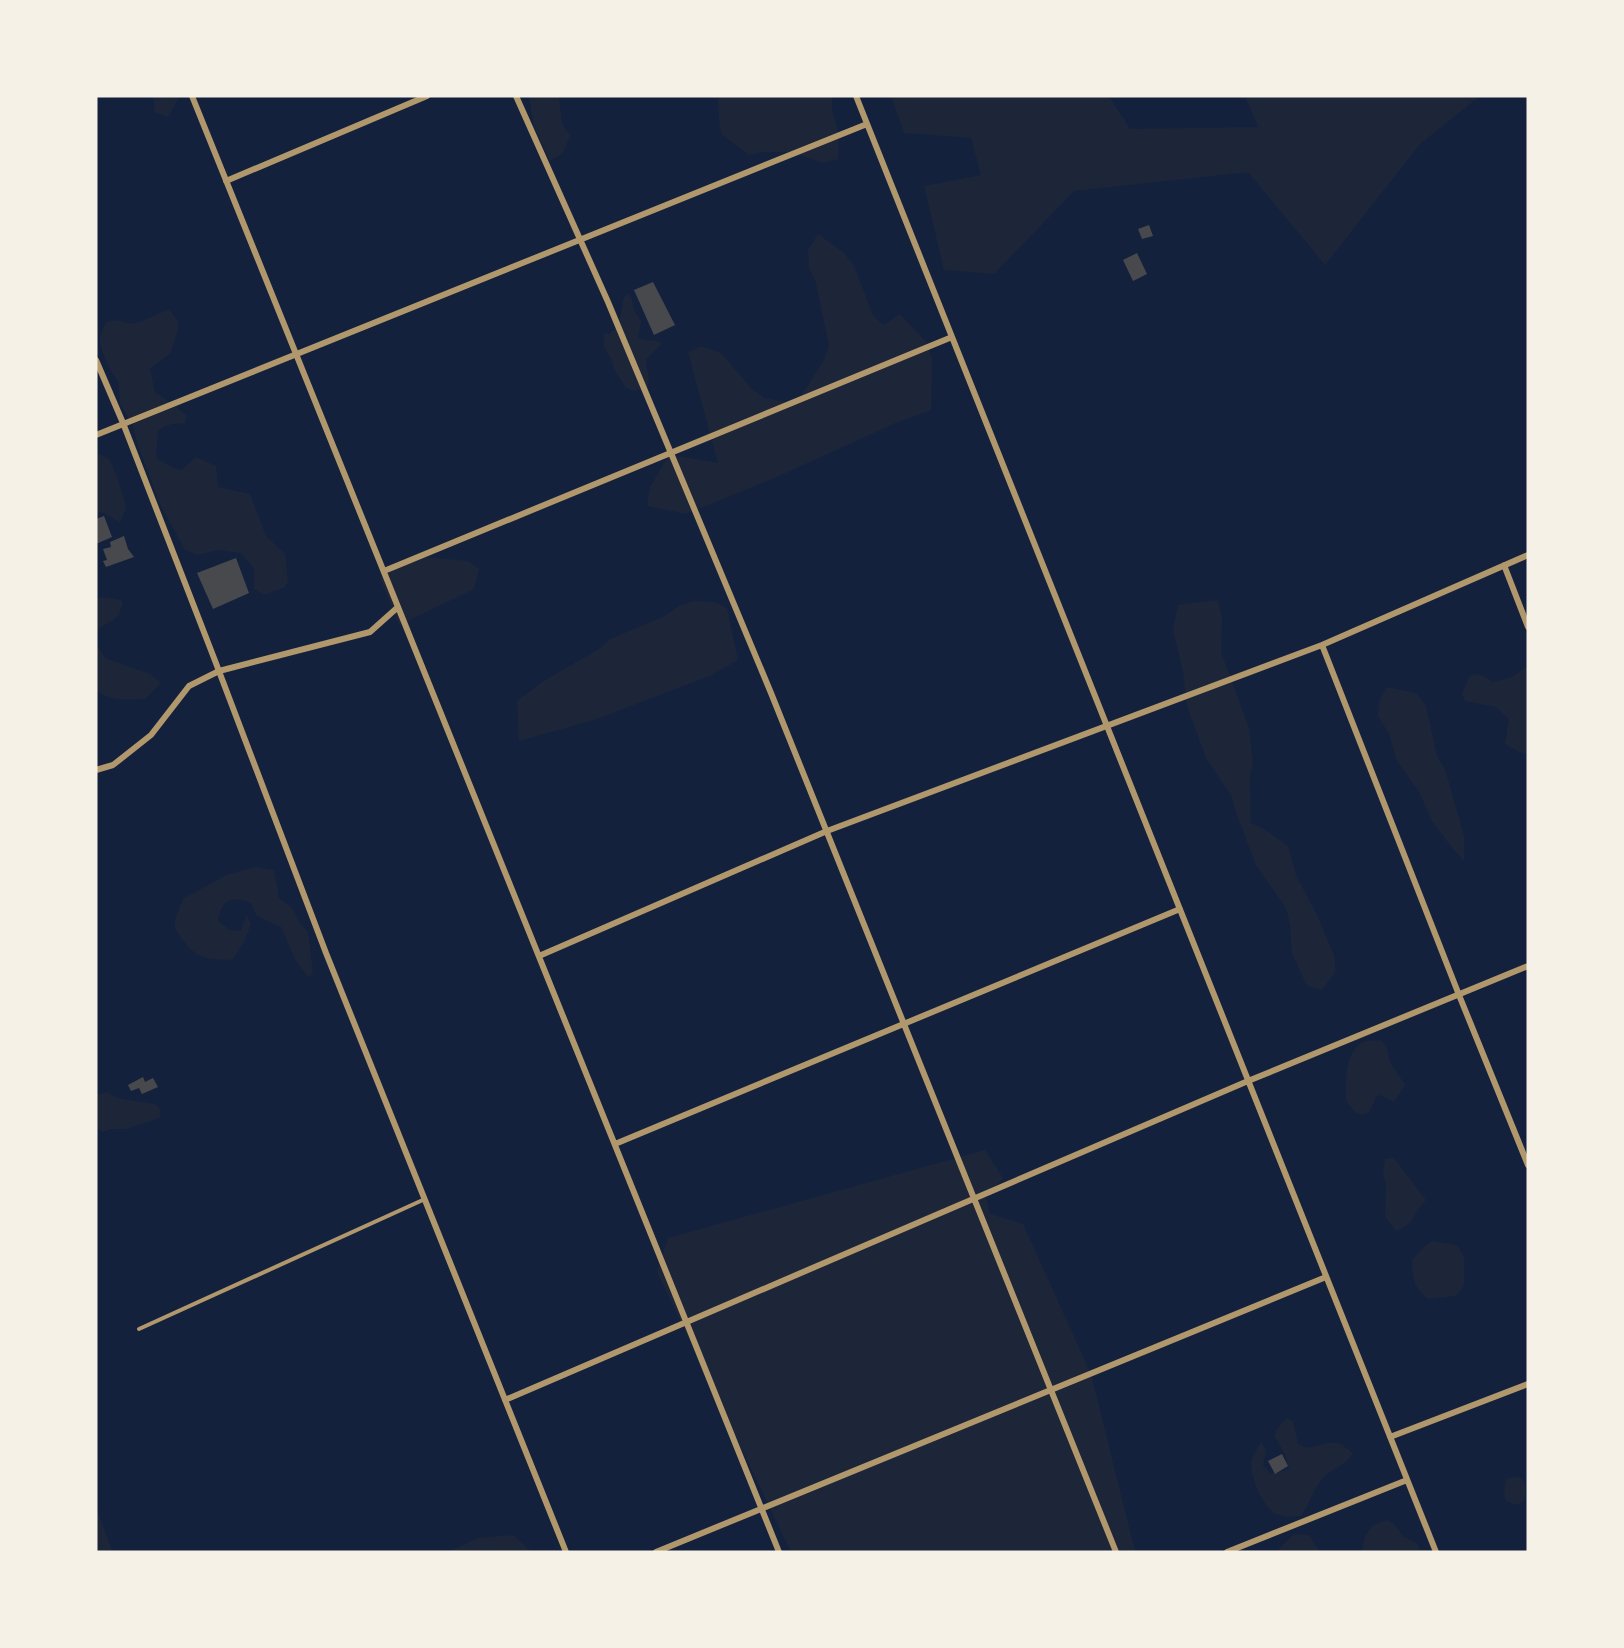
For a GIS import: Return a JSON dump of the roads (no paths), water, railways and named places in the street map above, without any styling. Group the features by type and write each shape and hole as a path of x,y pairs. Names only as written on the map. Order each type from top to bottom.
{"street":[{"path":"192,96 779,1552"},
{"path":"226,181 427,96"},
{"path":"516,96 671,453 771,693 1116,1552"},
{"path":"856,96 1436,1552"},
{"path":"96,435 867,124"},
{"path":"384,571 952,337"},
{"path":"96,360 123,423 330,963 566,1552"},
{"path":"539,956 827,831 1322,645 1528,555"},
{"path":"1504,565 1528,627"},
{"path":"96,770 113,765 151,735 189,686 219,671 370,632 398,608"},
{"path":"1322,645 1528,1165"},
{"path":"615,1144 1180,909"},
{"path":"505,1400 1248,1081 1528,966"},
{"path":"656,1552 1326,1277"},
{"path":"1390,1437 1528,1384"},
{"path":"1227,1552 1407,1480"}],"lane":[{"path":"140,1329 425,1199"}]}
